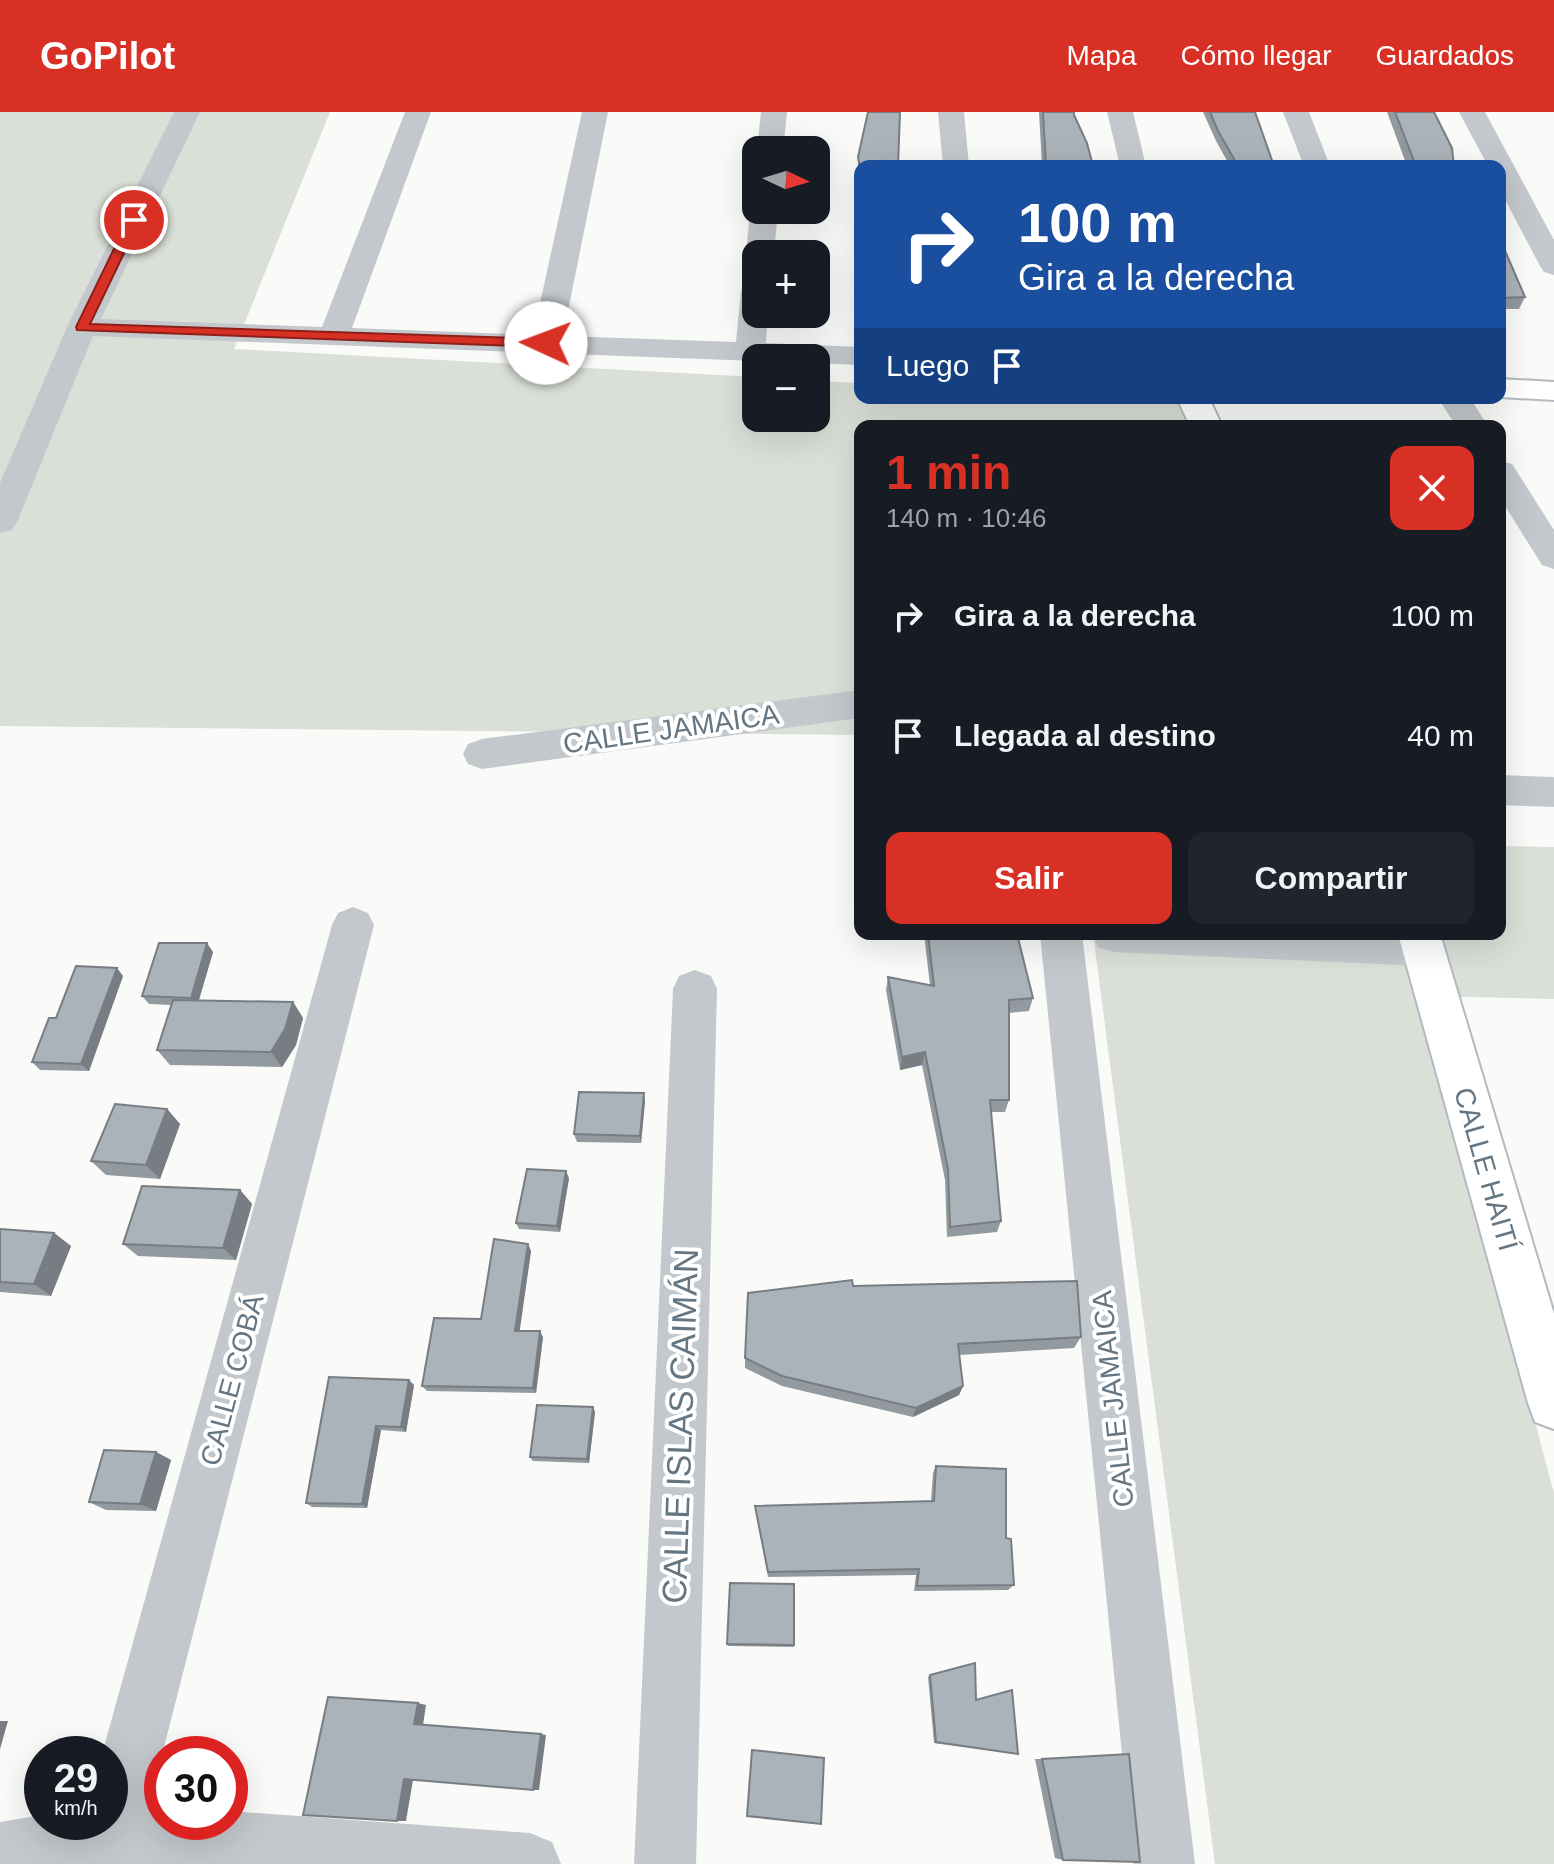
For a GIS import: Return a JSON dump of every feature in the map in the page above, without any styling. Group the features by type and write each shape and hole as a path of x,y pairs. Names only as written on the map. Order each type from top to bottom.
{"street":[{"path":"0,522 82,327 187,112"},
{"path":"334,336 418,112"},
{"path":"546,343 595,112"},
{"path":"771,136 774,112"},
{"path":"951,112 955,160"},
{"path":"1120,112 1132,160"},
{"path":"1296,112 1315,160"},
{"path":"1472,112 1498,160"},
{"path":"1506,176 1554,266"},
{"path":"82,327 742,351"},
{"path":"830,355 854,356"},
{"path":"1506,388 1554,391"},
{"path":"1506,481 1554,557"},
{"name":"CALLE JAMAICA","path":"482,754 854,705"},
{"path":"1506,790 1554,792"},
{"name":"CALLE COBÁ","path":"128,1770 353,925"},
{"name":"CALLE JAMAICA","path":"1062,940 1164,1864"},
{"path":"1377,940 1421,941"},
{"name":"CALLE HAITÍ","path":"1421,941 1554,1403"},
{"name":"CALLE ISLAS CAIMÁN","path":"665,1864 695,989"},
{"path":"128,1835 530,1864"},
{"path":"0,1853 76,1840"}],"shaded area":[{"path":"0,112 330,112 234,349 742,376 742,432 830,432 830,382 854,383 854,404 1190,404 1197,420 854,420 854,735 0,726"},
{"path":"1506,846 1554,847 1554,999 1421,996 1554,1493 1554,1864 1215,1864 1094,940 1506,940"}],"building":[{"path":"868,112 900,112 898,160 858,160"},
{"path":"1043,112 1074,112 1091,160 1046,160"},
{"path":"1210,112 1255,112 1272,160 1235,160"},
{"path":"1395,112 1434,112 1452,148 1453,160 1414,160"},
{"path":"1506,253 1525,297 1506,298"},
{"path":"929,940 1018,940 1033,998 1009,1000 1009,1100 990,1100 1001,1221 950,1227 948,1169 925,1052 902,1057 888,977 934,986"},
{"path":"159,943 207,943 191,998 142,996"},
{"path":"76,966 117,968 81,1064 32,1062 49,1018 56,1018"},
{"path":"173,1000 293,1002 285,1029 271,1052 157,1050"},
{"path":"579,1092 644,1093 640,1136 574,1134"},
{"path":"115,1104 167,1109 146,1165 91,1161"},
{"path":"527,1169 566,1171 557,1226 516,1223"},
{"path":"142,1186 240,1190 223,1248 123,1244"},
{"path":"0,1229 54,1233 34,1284 0,1282"},
{"path":"494,1239 528,1244 515,1331 540,1331 533,1388 422,1386 434,1318 481,1319"},
{"path":"852,1280 853,1286 1077,1281 1081,1337 958,1344 963,1386 916,1408 782,1376 745,1358 748,1293"},
{"path":"329,1377 409,1380 401,1427 376,1426 362,1504 306,1503"},
{"path":"537,1405 593,1407 587,1459 530,1457"},
{"path":"104,1450 156,1452 140,1504 89,1502"},
{"path":"936,1466 1006,1469 1006,1538 1011,1539 1014,1585 917,1586 919,1569 768,1572 755,1506 934,1501"},
{"path":"730,1583 794,1584 794,1645 727,1644"},
{"path":"975,1663 976,1700 1012,1690 1018,1754 936,1742 930,1675"},
{"path":"328,1697 418,1703 414,1724 541,1734 533,1790 404,1779 397,1821 303,1815"},
{"path":"752,1750 824,1758 821,1824 747,1816"},
{"path":"1129,1754 1140,1862 1063,1860 1042,1759"}],"route":[{"path":"134,220 82,327 546,343"}]}
